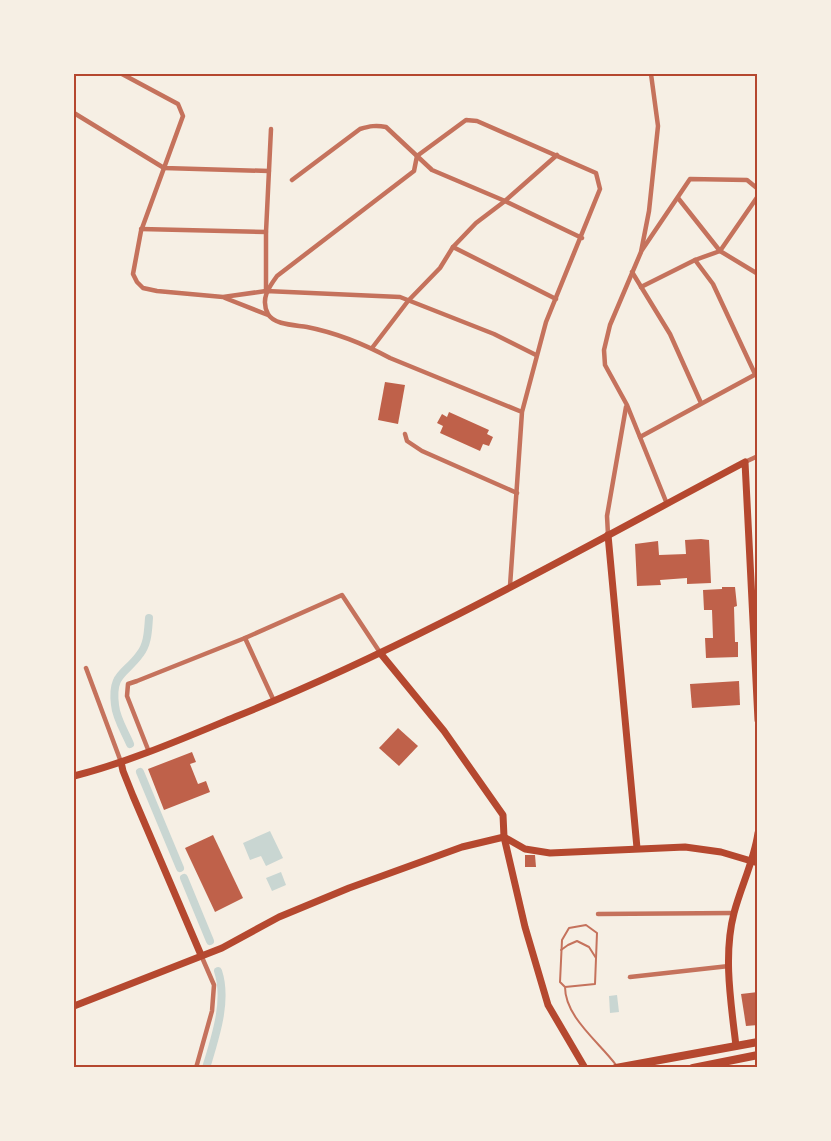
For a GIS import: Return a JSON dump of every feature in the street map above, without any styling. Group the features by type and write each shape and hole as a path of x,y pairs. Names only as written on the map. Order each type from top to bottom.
{"main road":[{"path":"74,776 149,752 274,702 381,654 745,462 758,720"},
{"path":"608,535 637,848"},
{"path":"381,654 444,731 503,815 504,837 529,944 548,1005 585,1068"},
{"path":"121,762 129,788 201,956"},
{"path":"736,1046 729,966 734,913 754,862 758,833"},
{"path":"74,1006 222,948 279,917 349,888 462,847 504,837 525,849 550,853 685,847 721,852 754,862"},
{"path":"617,1067 758,1042"},
{"path":"693,1068 758,1055"}],"street":[{"path":"122,74 178,104 183,116 141,230 133,274 136,282 143,288 223,297 266,291 400,297 494,334 536,355"},
{"path":"641,252 649,211 658,126 651,74"},
{"path":"74,113 164,168 269,171"},
{"path":"266,291 277,276 414,171 417,156 466,120 477,121 596,173 600,189 546,322 522,412 510,586"},
{"path":"292,180 360,129 370,125 386,127 432,170 505,201 582,238"},
{"path":"268,315 266,232 271,129"},
{"path":"372,348 408,301 440,268 453,248 476,223 558,155"},
{"path":"667,504 627,405 605,365 604,350 610,325 641,252 690,178 747,180 758,189"},
{"path":"641,287 695,260 720,252 758,196"},
{"path":"678,198 720,252 758,274"},
{"path":"141,230 266,232"},
{"path":"453,248 556,299"},
{"path":"640,437 756,373 713,284 695,260"},
{"path":"632,272 670,333 701,403"},
{"path":"223,297 268,315 276,321 331,332 522,412"},
{"path":"608,535 607,516 627,405"},
{"path":"405,434 407,441 422,451 517,493"},
{"path":"745,462 758,456"},
{"path":"149,752 127,696 128,684 245,638 342,595 381,654"},
{"path":"245,638 274,702"},
{"path":"86,668 121,762"},
{"path":"598,914 734,913"},
{"path":"196,1068 212,1011 214,985 201,956"},
{"path":"630,977 729,966"}],"lane":[{"path":"565,987 595,984 597,933 586,926 568,927 562,940 560,982 565,987 565,998 577,1017 617,1067"},
{"path":"561,950 577,941 589,947 596,958"}],"shaded area":[{"path":"270,831 283,858 266,866 261,856 250,860 243,843"},
{"path":"281,872 286,885 272,891 266,878"},
{"path":"617,995 619,1012 610,1013 609,996"}],"building":[{"path":"385,382 405,385 398,424 378,420"},
{"path":"449,412 489,430 487,434 493,437 489,446 483,444 480,451 440,433 443,426 437,423 442,414 447,417"},
{"path":"685,540 709,540 711,583 687,584 687,578 660,580 661,585 637,586 635,544 658,541 659,555 686,554"},
{"path":"722,587 735,587 737,606 734,607 735,642 738,642 738,657 706,658 705,638 713,638 712,610 704,610 703,590 722,589"},
{"path":"739,681 740,705 692,708 690,684"},
{"path":"398,728 418,746 399,766 379,748"},
{"path":"192,752 196,762 190,764 198,784 206,781 210,792 164,810 148,769"},
{"path":"213,835 243,898 215,912 185,848"},
{"path":"525,855 535,855 536,867 525,867"},
{"path":"758,992 758,1025 746,1026 741,994"}],"waterway":[{"path":"130,744 116,710 115,686 120,675 143,650 149,618"},
{"path":"140,772 180,868"},
{"path":"184,878 210,941"},
{"path":"206,1068 221,1007 222,995 218,971"}]}
